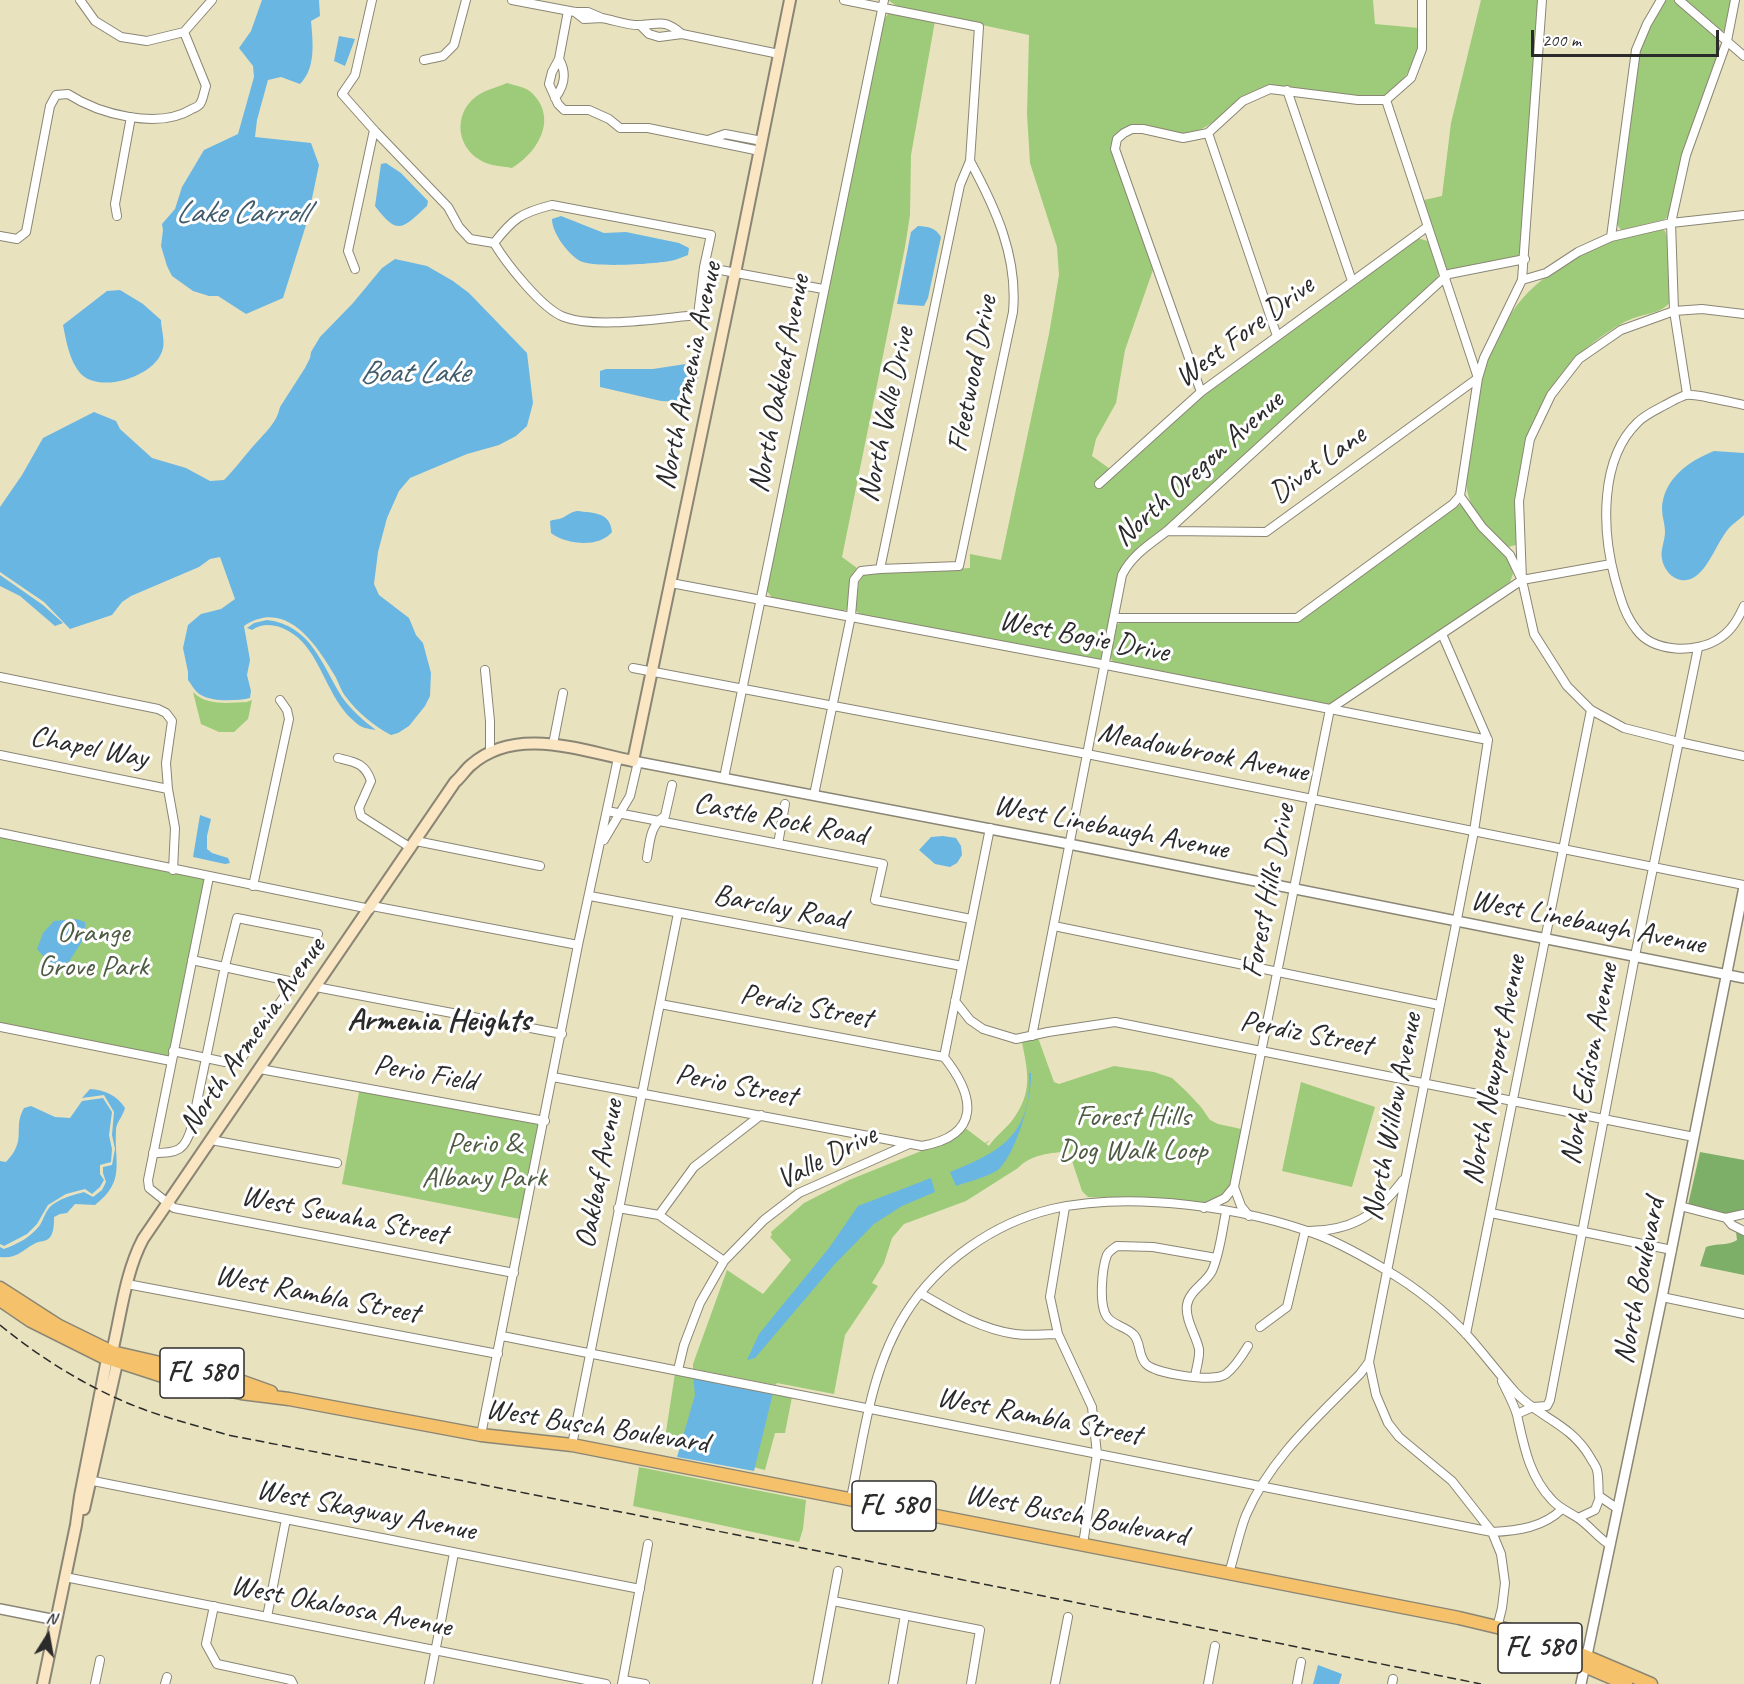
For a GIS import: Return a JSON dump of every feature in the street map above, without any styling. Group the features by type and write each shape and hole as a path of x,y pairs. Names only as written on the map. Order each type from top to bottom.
{"main road":[{"name":"North Armenia Avenue","path":"636,761 790,0"},
{"name":"West Linebaugh Avenue","path":"471,765 509,745 553,744 636,761"},
{"name":"North Armenia Avenue","path":"43,1684 136,1252 167,1203 371,908 455,782 471,765"},
{"name":"West Busch Boulevard","path":"0,1288 112,1358"},
{"name":"West Busch Boulevard","path":"0,1300 31,1321 112,1358 243,1382 289,1399 481,1435 572,1445 1459,1618 1497,1628 1651,1684"},
{"name":"West Busch Boulevard","path":"1585,1660 1626,1684"}],"street":[{"path":"80,0 94,21 121,36 147,41 184,32 212,0"},
{"path":"372,0 355,75 342,94 448,207 459,227 470,239 494,243"},
{"path":"424,60 443,56 454,45 466,0"},
{"path":"512,0 571,12 584,19 602,18 640,26 653,22 664,23 674,27 682,34"},
{"path":"844,0 883,4"},
{"path":"1201,392 1115,149 1117,139 1132,129 1143,129 1184,138 1208,133 1243,101 1270,89 1358,100 1386,100 1411,78 1422,49 1422,0"},
{"path":"1114,618 1297,618 1453,504 1460,496 1478,378 1484,358 1522,280 1542,0"},
{"path":"1611,237 1636,50 1661,0"},
{"path":"1679,0 1744,56"},
{"path":"1687,394 1674,311 1671,224 1686,155 1726,41 1735,0"},
{"name":"North Valle Drive","path":"880,569 960,185 970,161 979,27 883,4"},
{"name":"North Oakleaf Avenue","path":"724,778 883,4"},
{"path":"571,12 559,59 549,84 564,110 589,110 609,119 620,128 648,128 706,140 761,146"},
{"path":"640,26 649,34 659,37 682,34 779,54"},
{"path":"0,236 17,239 26,232 50,106 56,95 68,94 83,104 131,117 155,120 181,116 200,104 206,86 184,32"},
{"path":"555,98 563,88 563,67 559,59"},
{"path":"1287,90 1352,281"},
{"path":"1386,100 1478,378"},
{"path":"117,216 115,204 131,117"},
{"path":"355,268 348,252 374,130"},
{"path":"1208,133 1277,336"},
{"name":"Fleetwood Drive","path":"880,569 959,566 1013,312 1015,290 1010,254 1001,224 970,161"},
{"path":"552,205 711,235 698,315 595,322 563,317 550,309 506,264 494,243 510,223 528,211 552,205"},
{"path":"1522,280 1546,273 1578,252 1611,237 1671,224 1744,215"},
{"name":"West Fore Drive","path":"1099,484 1201,392 1427,226"},
{"name":"North Oregon Avenue","path":"1032,1036 1122,575 1128,564 1449,274 1525,259"},
{"path":"704,267 823,289"},
{"path":"1744,314 1702,309 1674,311 1621,330 1579,359 1551,395 1530,439 1519,501 1522,580 1534,634 1567,686 1591,710 1624,728 1744,756"},
{"name":"Divot Lane","path":"1167,531 1266,532 1478,378"},
{"path":"1744,405 1687,394 1639,421 1621,446 1606,495 1605,512 1611,564 1622,603 1637,632 1652,642 1672,648 1698,648 1719,639 1735,624 1744,606"},
{"path":"1460,496 1482,527 1510,555 1522,580"},
{"path":"1330,709 1522,580 1611,564"},
{"path":"814,795 851,616 854,580 861,572 880,569"},
{"name":"West Bogie Drive","path":"671,582 1488,740"},
{"path":"1442,634 1488,740"},
{"name":"Norh Edison Avenue","path":"1533,1407 1546,1406 1550,1400 1635,956 1698,648"},
{"name":"Meadowbrook Avenue","path":"633,668 1087,754 1744,886"},
{"path":"485,670 490,721 490,753"},
{"path":"0,677 158,709 166,713 172,721 166,763 175,828 173,870"},
{"path":"553,744 563,693"},
{"path":"253,886 289,719 287,710 280,700"},
{"name":"Forest Hills Drive","path":"1234,1187 1330,709"},
{"name":"North Newport Avenue","path":"1466,1334 1591,710"},
{"name":"North Willow Avenue","path":"1229,1573 1246,1515 1283,1452 1369,1362 1457,921 1488,740"},
{"name":"Chapel Way","path":"0,755 168,789"},
{"path":"338,758 357,763 368,770 371,781 359,808 361,816 414,845 540,866"},
{"path":"481,1435 618,758"},
{"path":"600,846 630,796 636,761"},
{"name":"West Linebaugh Avenue","path":"636,761 990,828 1744,978"},
{"path":"647,858 653,827 665,816 672,785"},
{"path":"778,844 784,804"},
{"name":"Castle Rock Road","path":"607,811 883,864 875,900 971,919"},
{"path":"909,1144 922,1146 947,1139 960,1128 967,1117 966,1092 958,1074 944,1057 990,828"},
{"path":"0,833 253,886 579,945"},
{"path":"167,1203 149,1188 147,1180 209,877"},
{"name":"North Boulevard","path":"1581,1684 1672,1250 1744,886"},
{"name":"Barclay Road","path":"590,896 962,966"},
{"name":"Oakleaf Avenue","path":"572,1445 678,913"},
{"path":"153,1153 179,1150 187,1143 237,918 318,934"},
{"path":"1054,926 1439,1005"},
{"path":"173,1051 225,1062 239,1062 288,991 289,981 192,960"},
{"path":"316,987 562,1034"},
{"name":"Perdiz Street","path":"956,1001 970,1020 983,1029 1016,1039 1115,1022 1694,1137"},
{"name":"Perdiz Street","path":"660,1004 944,1057"},
{"path":"0,1027 171,1061"},
{"name":"Perio Field","path":"260,1069 545,1121"},
{"name":"Perio Street","path":"553,1077 909,1144"},
{"path":"659,1215 694,1167 761,1115"},
{"path":"211,1140 337,1163"},
{"name":"Valle Drive","path":"678,1370 684,1345 700,1303 724,1261 764,1220 799,1193 909,1144"},
{"path":"1305,1231 1326,1231 1354,1223 1374,1212 1388,1200 1406,1176"},
{"path":"1204,1208 1225,1198 1234,1187"},
{"path":"1234,1187 1241,1206 1249,1216"},
{"path":"851,1498 876,1378 888,1346 920,1293 940,1270 990,1233 1028,1216 1065,1207 1118,1202 1148,1202 1249,1216 1305,1231 1324,1238 1387,1270 1440,1310 1466,1334 1521,1398 1573,1433 1597,1469 1600,1497 1595,1510 1578,1518"},
{"name":"West Sewaha Street","path":"167,1203 174,1208 514,1273"},
{"path":"1680,1206 1726,1218 1732,1225 1744,1231"},
{"path":"1065,1207 1050,1297 1058,1334 1092,1407 1097,1454 1083,1544"},
{"path":"618,1208 659,1215 724,1261"},
{"path":"1195,1377 1199,1356 1187,1304 1189,1298 1208,1278 1216,1258 1226,1212"},
{"path":"1491,1213 1672,1250"},
{"path":"1726,1218 1744,1214"},
{"path":"1260,1327 1287,1307 1305,1231"},
{"path":"1216,1258 1163,1248 1117,1246 1107,1256 1101,1298 1102,1308 1106,1317 1133,1333 1138,1340 1141,1357 1152,1368 1195,1377 1224,1376 1237,1363 1248,1346"},
{"name":"West Rambla Street","path":"128,1284 498,1354"},
{"path":"920,1293 968,1321 990,1329 1017,1334 1058,1334"},
{"path":"1662,1297 1744,1314"},
{"name":"West Rambla Street","path":"502,1336 1492,1532 1508,1532 1530,1527 1547,1521 1562,1509"},
{"path":"1369,1362 1376,1395 1388,1423 1399,1437 1452,1481 1492,1532 1501,1554 1505,1582 1497,1628"},
{"path":"1498,1371 1517,1414 1519,1432 1531,1468 1545,1491 1562,1509 1578,1518 1599,1539 1610,1545"},
{"path":"1517,1414 1533,1407"},
{"name":"West Skagway Avenue","path":"88,1480 640,1589"},
{"path":"1600,1497 1618,1509"},
{"path":"267,1617 286,1519"},
{"path":"645,1684 622,1682 648,1544"},
{"path":"429,1684 454,1553"},
{"path":"817,1684 838,1571"},
{"name":"West Okaloosa Avenue","path":"65,1577 606,1684"},
{"path":"833,1600 980,1630 971,1684"},
{"path":"214,1606 206,1644 217,1664 291,1680 293,1684"},
{"path":"0,1609 56,1620"},
{"path":"893,1684 905,1615"},
{"path":"1055,1684 1068,1617"},
{"path":"1208,1684 1215,1646"},
{"path":"95,1684 100,1660"},
{"path":"1297,1684 1301,1662"}],"green space":[{"path":"888,0 1373,0 1375,24 1419,28 1413,64 1392,90 1383,96 1363,97 1269,87 1246,95 1202,129 1191,133 1169,134 1128,128 1113,145 1154,267 1125,350 1116,403 1096,439 1092,456 1117,474 1217,383 1417,238 1428,241 1439,273 1436,283 1123,565 1118,578 1104,658 1099,660 861,615 855,610 859,582 864,574 970,568 970,554 1001,560 1049,334 1059,275 1057,247 1030,163 1027,114 1029,35 898,7"},
{"path":"1481,0 1539,0 1523,257 1448,272 1445,269 1424,200 1442,196 1451,123"},
{"path":"1665,0 1675,0 1718,40 1721,50 1683,156 1668,217 1621,230 1616,223 1639,53 1648,28"},
{"path":"1684,0 1732,0 1725,30 1721,33"},
{"path":"891,13 935,21 911,155 910,215 905,247 842,557 857,568 853,574 849,608 842,612 774,600 766,590 882,22"},
{"path":"507,83 531,92 544,114 544,125 536,145 521,162 512,168 487,164 471,153 465,145 460,127 465,109 471,101 483,92"},
{"path":"1662,229 1668,240 1670,302 1662,309 1623,323 1585,349 1564,371 1547,396 1535,422 1527,451 1521,481 1516,545 1508,547 1486,527 1474,510 1466,482 1481,380 1495,343 1522,299 1549,274 1602,243"},
{"path":"1460,505 1511,564 1513,574 1510,582 1331,706 1114,663 1110,657 1117,625 1122,621 1300,620 1454,506"},
{"path":"193,692 204,700 218,703 252,700 248,719 234,732 219,732 201,724"},
{"name":"Orange Grove Park","path":"0,836 205,879 168,1058 0,1026"},
{"name":"Forest Hills Dog Walk Loop","path":"1037,1035 1054,1082 1059,1084 1114,1066 1154,1072 1172,1078 1201,1107 1210,1120 1246,1130 1234,1187 1221,1197 1206,1203 1088,1197 1082,1191 1069,1152 1035,1157 966,1201 904,1224 892,1238 884,1263 872,1283 878,1286 845,1335 834,1394 693,1369 727,1270 763,1294 791,1260 770,1237 771,1232 804,1203 849,1180 956,1137 964,1127 985,1143 990,1140 986,1144 989,1146 1011,1122 1026,1091 1026,1061 1021,1038"},
{"path":"1301,1082 1375,1107 1352,1187 1282,1171"},
{"name":"Perio & Albany Park","path":"360,1087 545,1121 525,1220 342,1184"},
{"path":"1700,1152 1744,1160 1744,1210 1725,1214 1688,1205"},
{"path":"1736,1232 1744,1234 1744,1275 1700,1266 1706,1247 1734,1242 1737,1240"},
{"path":"675,1373 792,1397 785,1433 775,1433 765,1470 664,1445"},
{"path":"639,1467 806,1500 803,1529 799,1542 633,1506"}],"water":[{"name":"Lake Carroll","path":"262,0 319,0 320,16 311,21 312,55 309,70 300,84 281,77 268,80 257,120 255,137 311,143 319,165 307,222 283,298 246,314 218,296 193,291 172,276 161,246 162,224 175,209 182,187 204,150 238,134 254,77 253,66 239,48 251,31"},
{"path":"339,36 355,39 345,66 334,61"},
{"path":"386,163 401,173 428,201 427,206 419,214 401,226 389,222 375,206 381,164"},
{"path":"561,216 604,233 626,232 679,243 689,248 688,255 670,261 638,264 610,265 580,261 566,248 555,230 552,219"},
{"path":"918,226 931,228 941,237 928,298 924,306 897,304 911,232"},
{"name":"Boat Lake","path":"395,259 427,266 453,281 469,293 527,353 533,403 527,426 516,436 499,445 467,454 410,478 399,491 387,518 378,552 374,584 379,595 409,618 416,635 423,643 431,673 430,696 409,726 391,735 366,718 344,695 335,676 309,639 286,621 273,618 259,619 244,626 250,660 247,675 251,691 250,698 218,700 197,692 188,680 183,648 188,625 201,614 221,609 235,599 220,557 210,559 199,567 131,596 122,602 112,615 70,629 44,602 0,572 0,507 43,438 94,412 116,421 120,429 152,458 186,468 210,481 224,480 274,422 280,407 305,368 320,337 353,303 382,268"},
{"path":"120,290 143,304 161,320 163,348 159,358 140,374 113,382 89,379 80,373 73,362 63,325 107,291"},
{"path":"692,363 699,368 698,378 684,402 661,401 600,387 600,371 606,369 653,369"},
{"path":"1714,451 1744,453 1744,515 1726,532 1701,572 1690,579 1679,580 1666,570 1662,559 1665,532 1662,512 1663,498 1679,472 1695,460"},
{"path":"577,511 595,513 605,517 611,525 612,532 599,541 591,543 565,540 551,533 550,521"},
{"path":"0,575 43,605 63,623 55,626 20,596 0,586"},
{"path":"267,620 282,623 305,638 314,648 345,702 376,730 360,726 347,714 312,654 294,635 280,627 266,625 252,630 247,628 254,623"},
{"path":"200,815 211,819 207,849 228,858 230,863 193,857"},
{"path":"931,837 956,838 961,846 962,855 957,863 950,867 935,864 919,850"},
{"path":"76,919 85,922 83,938 78,948 69,962 55,966 49,963 37,949 43,933 54,921"},
{"path":"1029,1073 1031,1073 1031,1084 1026,1110 1006,1161 995,1172 956,1186 950,1172 998,1148 1019,1126 1029,1094"},
{"path":"90,1089 110,1094 125,1108 116,1127 117,1162 115,1179 111,1188 95,1205 75,1204 67,1213 54,1217 53,1231 47,1240 36,1243 15,1256 0,1257 0,1247 4,1249 28,1237 40,1225 46,1212 56,1202 84,1192 93,1197 102,1190 106,1182 103,1167 112,1165 115,1149 112,1135 114,1112 104,1095 82,1098"},
{"path":"103,1098 112,1112 109,1135 112,1149 111,1162 100,1165 100,1174 104,1180 100,1187 92,1194 85,1189 66,1194 48,1205 37,1224 27,1234 4,1246 0,1244 0,1161 6,1162 13,1154 24,1108 31,1106 55,1117 70,1118 82,1101"},
{"path":"931,1178 935,1192 902,1206 874,1224 834,1265 755,1358 747,1360 759,1334 829,1248 858,1206"},
{"path":"693,1376 773,1393 754,1471 677,1457 695,1395"},
{"path":"1318,1665 1342,1674 1339,1684 1313,1684"}],"railway":[{"path":"0,1325 52,1363 109,1395 148,1411 228,1435 1481,1684"}],"district":[{"name":"Armenia Heights","path":"439,1022"}]}
